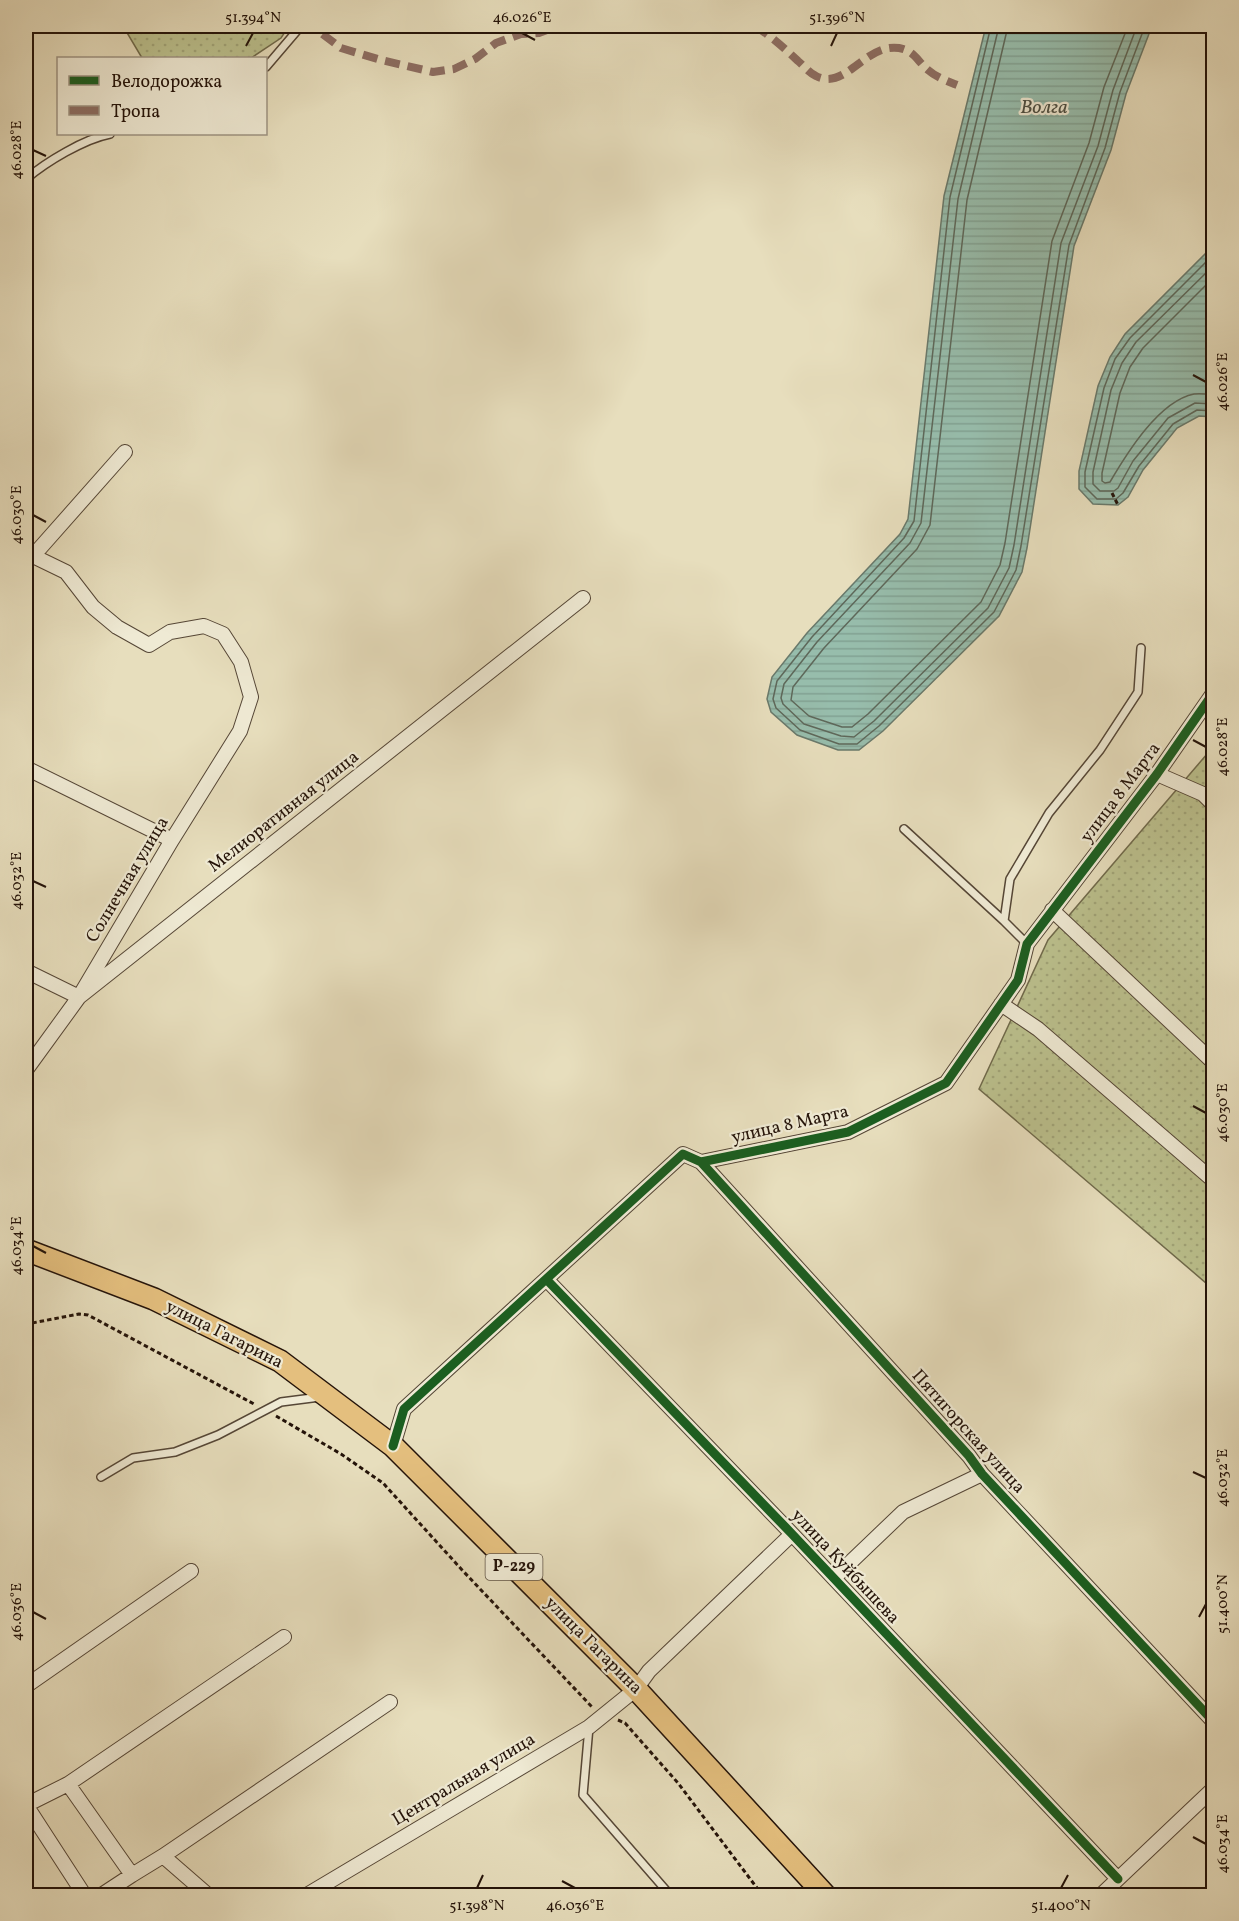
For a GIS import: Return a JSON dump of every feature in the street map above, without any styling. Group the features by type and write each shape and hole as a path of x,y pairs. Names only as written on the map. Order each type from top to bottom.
{"main road":[{"name":"улица Гагарина","path":"26,1250 154,1299 280,1361 393,1446 636,1689 826,1896"}],"street":[{"path":"29,555 125,452"},
{"name":"Солнечная улица","path":"29,555 66,572 93,607 117,627 149,645 170,632 204,626 223,634 241,662 251,697 240,730 79,997"},
{"name":"Мелиоративная улица","path":"26,1070 79,997 583,598"},
{"name":"улица 8 Марта","path":"393,1446 404,1409 683,1154 701,1162 848,1132 946,1083 1018,980 1027,944 1157,774 1214,692"},
{"path":"26,768 172,840"},
{"path":"1157,774 1203,794 1214,806"},
{"path":"1052,910 1214,1063"},
{"path":"26,971 79,997"},
{"path":"1001,1004 1038,1029 1214,1181"},
{"name":"Пятигорская улица","path":"701,1162 969,1456 982,1474 1214,1722"},
{"name":"улица Куйбышева","path":"547,1280 834,1578 1118,1879"},
{"path":"834,1578 903,1512 982,1474"},
{"name":"Центральная улица","path":"306,1896 589,1727 636,1689 649,1671 792,1534"},
{"path":"26,1686 192,1571"},
{"path":"85,1896 26,1805 68,1784 284,1637"},
{"path":"1201,1709 1214,1701"},
{"path":"100,1896 390,1702"},
{"path":"68,1784 132,1875"},
{"path":"1100,1896 1214,1788"},
{"path":"163,1856 209,1896"}],"lane":[{"path":"267,65 301,26"},
{"path":"26,179 35,171 94,137 105,135"},
{"path":"1004,921 1010,879 1049,813 1101,750 1138,692 1141,648"},
{"path":"904,829 1027,944"},
{"path":"101,1477 133,1458 175,1452 218,1435 281,1402 326,1396"},
{"path":"589,1727 583,1795 671,1896"}],"path":[{"path":"1112,493 1118,505"},
{"path":"26,1319 32,1323 79,1314 88,1315 266,1410 341,1454 383,1483 595,1710 625,1723 678,1783 764,1896"}],"shaded area":[{"path":"123,26 289,26 281,38 252,57 141,57"},
{"path":"1213,747 1213,1289 979,1089 1048,940"}],"water":[{"name":"Волга","path":"986,26 1152,26 1126,94 1111,150 1074,246 1022,572 999,616 883,731 859,750 838,750 797,735 771,712 767,699 772,677 807,633 900,534 908,519 944,196"},
{"path":"1213,246 1213,417 1199,416 1177,428 1143,470 1128,497 1118,505 1093,504 1079,489 1079,471 1098,386 1110,357 1125,334"}],"marked path":[{"path":"302,26 313,27 341,48 433,72 454,69 475,59 496,43 521,34 539,33 558,26"},
{"path":"755,26 816,76 827,79 837,77 876,52 887,48 899,48 912,54 934,75 957,85"}],"cycle path":[{"path":"393,1446 404,1409 683,1154 701,1162 848,1132 946,1083 1018,980 1027,944 1157,774 1214,692"},
{"path":"701,1162 969,1456 982,1474 1214,1722"},
{"path":"547,1280 792,1534 1118,1879"}]}
